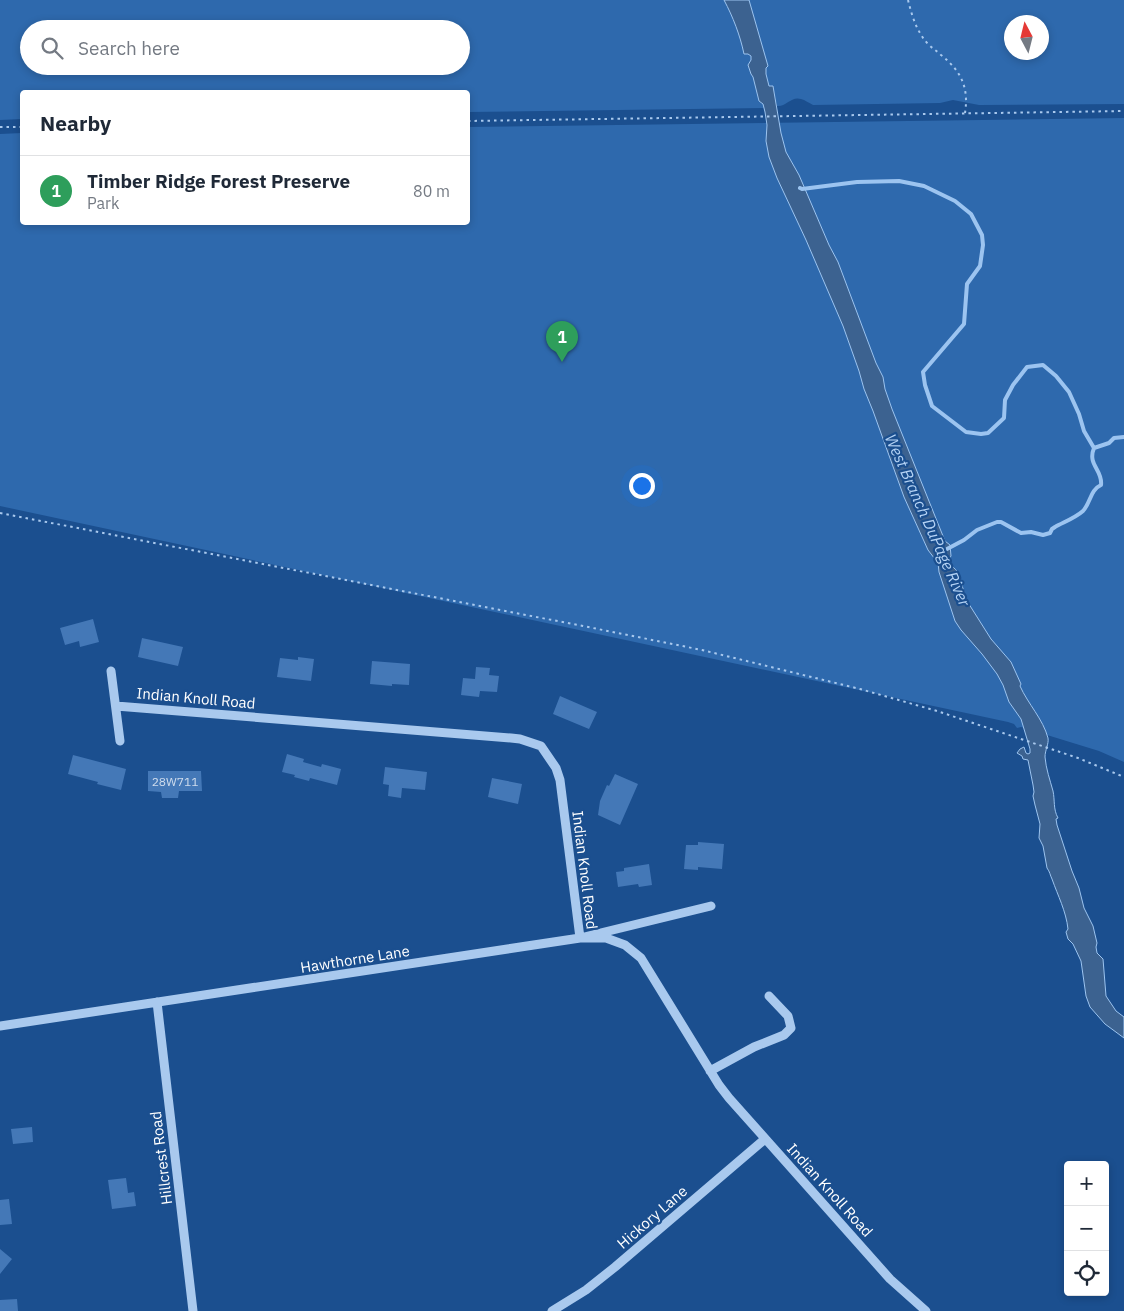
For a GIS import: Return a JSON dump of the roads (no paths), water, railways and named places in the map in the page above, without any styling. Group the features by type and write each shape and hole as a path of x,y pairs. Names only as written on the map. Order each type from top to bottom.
{"street":[{"path":"111,670 120,741"},
{"name":"Indian Knoll Road","path":"116,706 511,738 541,746 556,768 560,780 580,938 606,938 625,945 640,958 719,1085 890,1278 926,1311"},
{"name":"Hawthorne Lane","path":"0,1026 580,938 711,906"},
{"path":"710,1071 754,1047 784,1035 791,1028 788,1016 769,996"},
{"name":"Hillcrest Road","path":"157,1002 193,1311"},
{"name":"Hickory Lane","path":"552,1311 586,1290 615,1267 765,1139"}],"water":[{"name":"West Branch DuPage River","path":"724,0 749,0 768,66 766,74 769,86 773,86 786,152 799,175 838,262 883,377 892,409 945,541 950,545 950,563 958,573 967,601 991,639 1011,662 1023,693 1046,731 1048,740 1045,754 1055,811 1058,818 1056,819 1057,825 1084,908 1093,926 1097,953 1103,959 1106,996 1116,1011 1124,1017 1124,1038 1105,1024 1090,1007 1086,996 1081,961 1073,944 1068,939 1065,916 1047,868 1043,846 1039,838 1040,824 1033,796 1034,792 1028,760 1023,759 1017,753 1024,747 1026,753 1030,753 1021,719 1009,702 997,674 955,621 939,572 938,563 928,550 904,497 843,326 769,157 766,141 767,125 765,112 763,104 759,101 748,65 751,56 744,54 736,26"}],"waterway":[{"path":"800,188 857,182 899,181 924,186 955,201 971,214 982,235 983,245 980,266 967,284 964,324 923,372 932,406 966,432 988,433 1004,418 1005,400 1013,385 1027,367 1043,365 1056,376 1069,392 1084,431 1094,448"},
{"name":"West Branch DuPage River","path":"947,549 977,530 997,522 1001,522 1021,533 1031,532 1043,535 1050,533 1052,529 1083,511 1097,487 1101,485 1100,475 1092,459 1094,448 1109,443 1114,438 1124,437"}],"place":[{"name":"Timber Ridge Forest Preserve","path":"562,362"}]}
